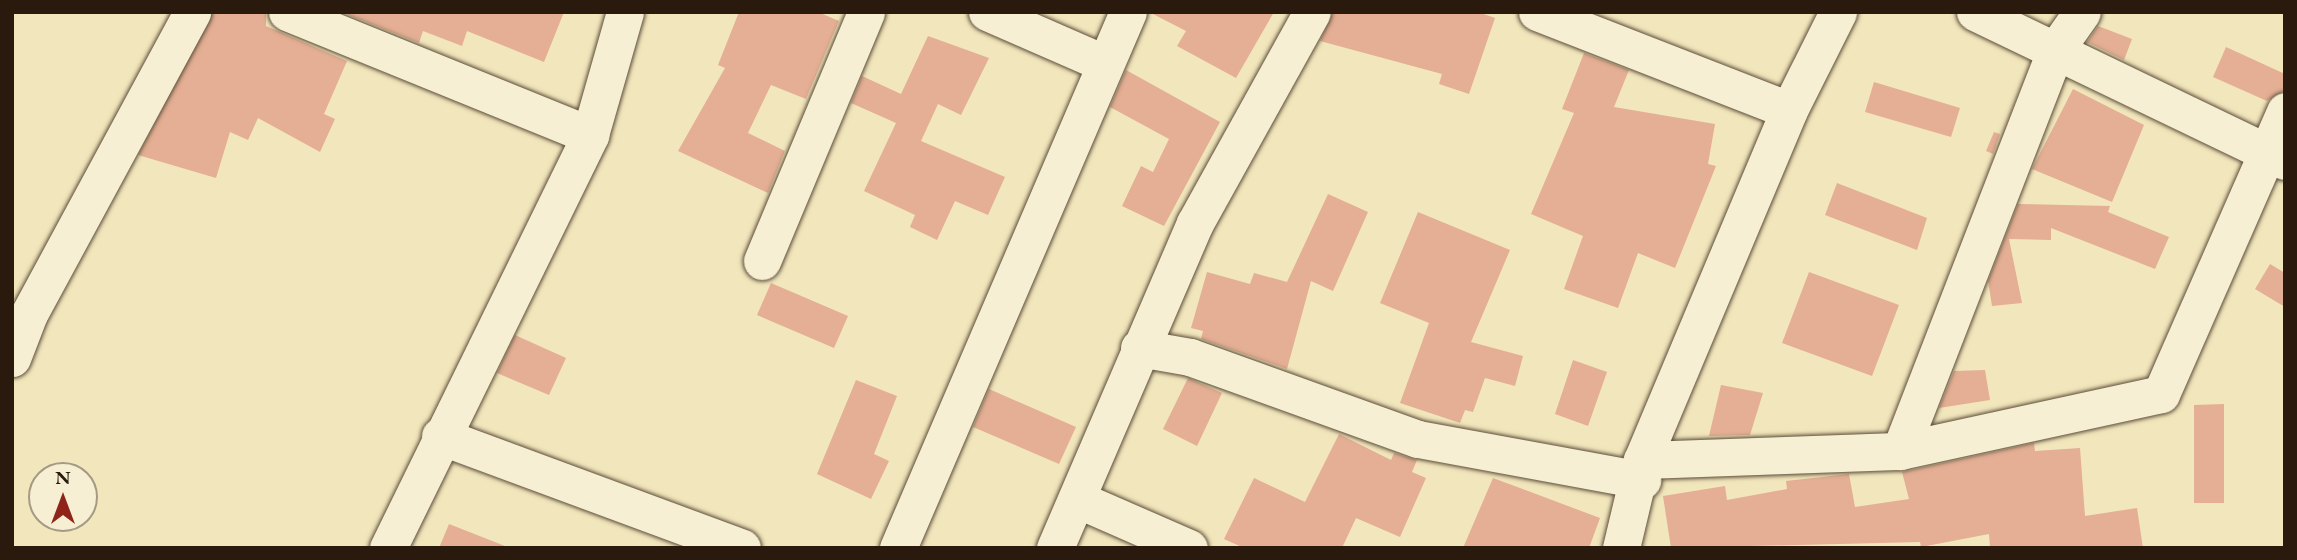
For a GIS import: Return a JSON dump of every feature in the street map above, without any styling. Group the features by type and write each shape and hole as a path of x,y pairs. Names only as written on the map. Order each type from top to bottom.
{"street":[{"path":"12,358 29,314 192,12"},
{"path":"288,12 590,135"},
{"path":"388,548 440,436 590,135 625,12"},
{"path":"762,261 866,12"},
{"path":"987,12 1104,62"},
{"path":"898,548 1104,62 1128,12"},
{"path":"1055,548 1079,500 1139,348 1195,223 1312,12"},
{"path":"1537,12 1789,110"},
{"path":"1621,548 1642,470 1789,110 1838,12"},
{"path":"1975,12 2275,156"},
{"path":"1900,451 2056,49 2082,12"},
{"path":"1139,348 1190,357 1418,439 1642,470 1900,451 2161,394 2275,156 2285,111"},
{"path":"440,436 742,548"},
{"path":"1079,500 1189,548"}],"building":[{"path":"213,12 266,12 266,26 347,61 324,114 335,119 320,152 258,118 248,140 230,132 216,178 138,155"},
{"path":"564,12 544,62 467,31 462,46 423,31 419,43 344,13"},
{"path":"739,12 818,12 839,21 806,99 771,85 748,133 785,151 768,193 678,151 725,68 718,65"},
{"path":"1149,12 1274,12 1236,78 1177,46 1186,31"},
{"path":"1333,12 1478,12 1495,18 1469,94 1439,84 1442,74 1320,41"},
{"path":"2098,26 2132,39 2124,60 2087,42"},
{"path":"928,36 989,58 961,115 938,104 921,141 1005,177 988,215 955,201 937,240 910,227 915,215 864,191 896,123 851,103 862,76 901,94"},
{"path":"2226,47 2285,74 2285,90 2267,101 2213,77"},
{"path":"1584,53 1629,70 1614,107 1715,124 1708,164 1716,166 1675,268 1638,253 1618,308 1564,289 1583,236 1531,214 1574,113 1562,109"},
{"path":"1126,70 1220,122 1164,226 1122,206 1141,166 1153,172 1169,139 1110,107"},
{"path":"1874,82 1960,108 1951,137 1865,112"},
{"path":"2073,89 2144,125 2112,202 2032,169"},
{"path":"1994,132 2000,134 1993,154 1986,151"},
{"path":"1837,183 1927,218 1917,250 1825,215"},
{"path":"1328,194 1368,212 1333,291 1311,281 1287,369 1201,339 1203,331 1191,328 1207,272 1250,284 1254,273 1287,282"},
{"path":"2018,204 2110,206 2108,212 2169,237 2155,269 2051,228 2051,240 2009,239 2022,303 1992,306 1988,281"},
{"path":"1418,212 1510,250 1471,342 1523,356 1515,386 1485,378 1473,412 1465,410 1460,423 1400,403 1429,323 1380,303"},
{"path":"2270,264 2285,273 2285,307 2255,289"},
{"path":"1809,272 1899,305 1872,376 1782,343"},
{"path":"771,283 848,316 834,348 757,315"},
{"path":"515,335 566,358 549,395 497,373"},
{"path":"1573,360 1607,372 1588,426 1555,414"},
{"path":"1985,370 1990,400 1939,408 1954,371"},
{"path":"1188,378 1222,393 1197,446 1163,429"},
{"path":"856,380 897,396 874,454 889,461 871,499 817,474"},
{"path":"1721,385 1763,393 1750,435 1709,436"},
{"path":"989,389 1076,427 1059,464 973,427"},
{"path":"2224,404 2224,503 2194,503 2194,405"},
{"path":"1339,434 1391,460 1394,453 1417,460 1412,472 1426,478 1400,537 1356,518 1342,548 1244,548 1224,539 1254,478 1305,502"},
{"path":"2034,443 2035,451 2080,448 2085,516 2137,508 2143,548 1990,548 1989,534 1921,547 1920,542 1671,548 1663,496 1725,486 1727,500 1787,489 1786,481 1849,474 1855,507 1909,499 1902,472"},
{"path":"1493,478 1600,518 1589,548 1463,548"},
{"path":"449,524 505,546 505,548 439,548"}]}
